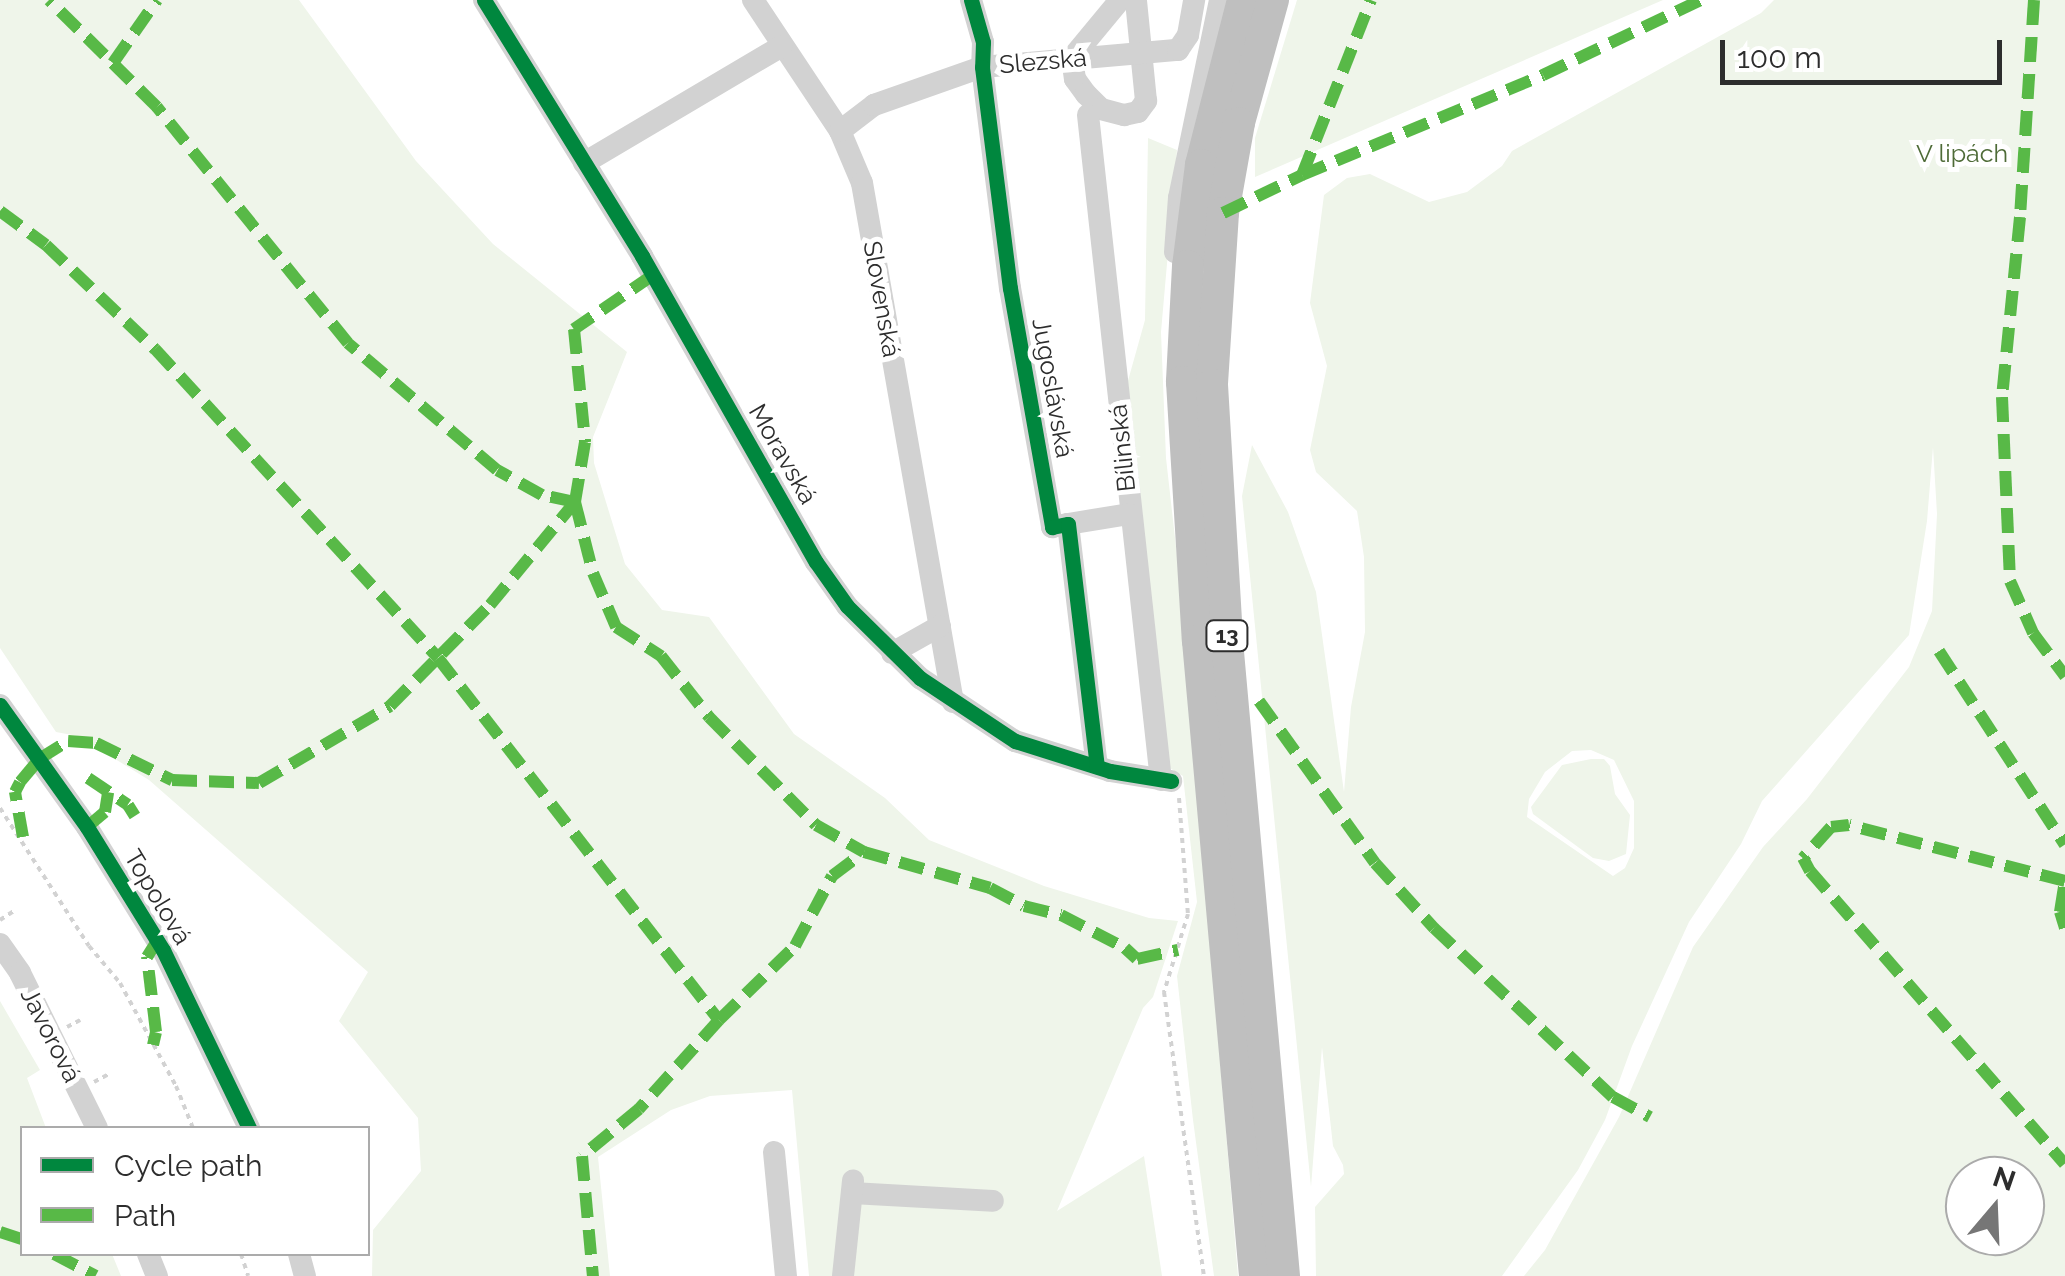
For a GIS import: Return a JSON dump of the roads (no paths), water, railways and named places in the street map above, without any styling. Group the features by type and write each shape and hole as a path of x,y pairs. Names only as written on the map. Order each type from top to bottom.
{"highway":[{"name":"13","path":"1244,0 1214,103 1197,194 1184,323 1183,442 1256,1276"},
{"name":"13","path":"1273,0 1240,124 1223,213 1212,385 1227,641 1284,1276"}],"street":[{"name":"Moravská","path":"484,0 584,163 816,562 846,606 892,652 953,702 1015,740 1097,766 1166,781"},
{"name":"Slovenská","path":"753,0 840,131 862,183 953,702"},
{"name":"Jugoslávská","path":"971,0 984,42 982,67 1010,288 1052,527 1068,524 1097,766"},
{"path":"1120,0 1072,58 1075,79 1086,94 1100,109 1124,115 1138,112 1146,101 1136,0"},
{"name":"Slezská","path":"840,131 874,104 982,67 1178,50 1188,35 1194,0"},
{"path":"1183,442 1170,374 1179,198 1220,0"},
{"path":"584,163 782,46"},
{"name":"Bílinská","path":"1088,115 1129,514 1166,781"},
{"path":"1068,524 1129,514"},
{"path":"892,652 940,626"},
{"name":"Topolová","path":"0,705 87,827 163,950 248,1126"},
{"name":"Javorová","path":"0,944 20,973 97,1126"},
{"path":"774,1152 786,1276"},
{"path":"843,1276 853,1185 993,1201"}],"park label":[{"name":"V lipách","path":"1962,153"}]}
